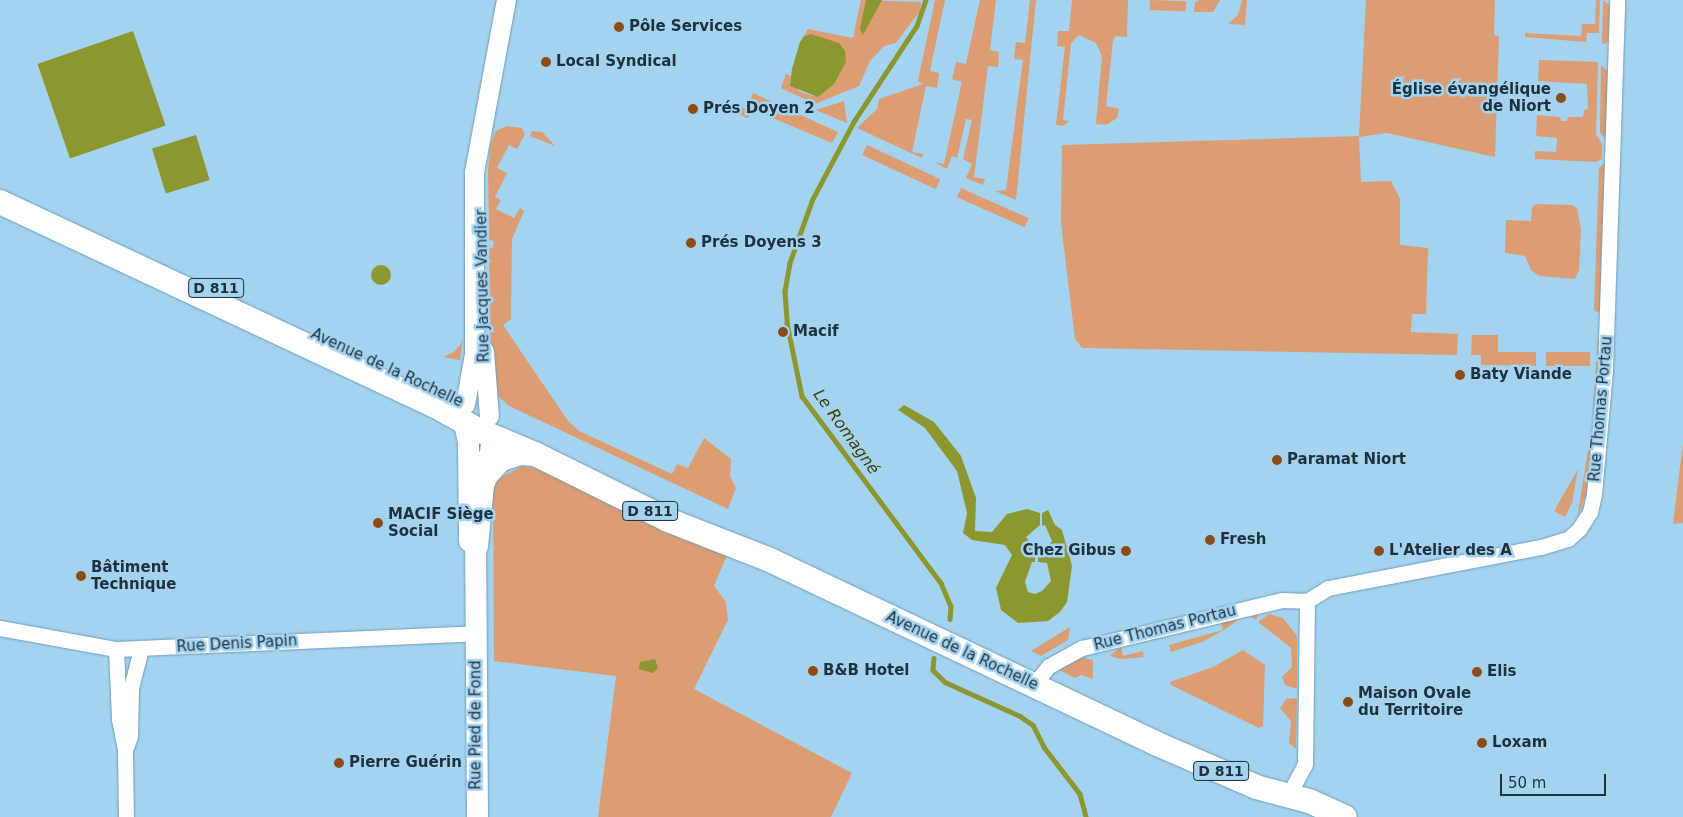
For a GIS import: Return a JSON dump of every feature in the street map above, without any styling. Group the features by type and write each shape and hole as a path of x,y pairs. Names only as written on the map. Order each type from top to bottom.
{"main road":[{"name":"Avenue de la Rochelle","path":"0,187 490,426 676,506 770,560"},
{"name":"Avenue de la Rochelle","path":"0,202 434,405 465,413"},
{"name":"Rue Jacques Vandier","path":"465,413 468,443 469,547 476,601"},
{"name":"Avenue de la Rochelle","path":"490,426 535,454 668,520 770,560 1035,683 1078,708 1155,743 1256,787 1288,796"},
{"name":"Rue Jacques Vandier","path":"476,632 476,546 473,487 490,452 490,426"},
{"path":"476,546 482,485 486,475 501,460 521,453 535,454"},
{"name":"Rue Pied de Fond","path":"476,632 477,817"},
{"name":"D 811","path":"1035,683 1072,692 1266,773 1312,817"},
{"name":"D 811","path":"1288,796 1309,801 1345,817"}],"street":[{"name":"Rue Jacques Vandier","path":"465,413 474,354 472,196 476,155 506,0"},
{"name":"Rue Thomas Portau","path":"1035,683 1049,666 1082,648 1282,600 1307,601 1328,588 1557,544 1574,535 1585,522 1594,494 1605,370 1617,0"},
{"name":"Rue Jacques Vandier","path":"476,155 482,204 490,426"},
{"path":"1288,796 1302,773 1305,758 1307,601"},
{"name":"Rue Denis Papin","path":"0,628 116,649 476,632"},
{"path":"116,649 119,719 125,749 126,817"},
{"path":"125,749 130,736 131,688 141,649"}],"shaded area":[{"path":"861,0 921,2 920,11 896,43 884,46 870,61 859,86 815,104 781,88 786,74 791,76 790,82 800,92 814,96 840,71 846,62 811,34 804,36 808,29 853,38"},
{"path":"866,0 882,0 863,35 860,29"},
{"path":"935,0 945,0 930,71 939,73 937,88 926,86 912,152 923,154 922,158 857,128 877,109 879,99 923,84 918,81"},
{"path":"980,0 996,0 990,50 999,52 998,67 988,66 974,177 985,179 983,185 966,178 972,164 963,159 972,120 966,119 957,158 952,156 947,169 934,162 944,164 962,82 952,79 956,62 966,64"},
{"path":"1030,0 1036,0 1016,200 995,191 1006,190 1023,60 1014,59 1016,42 1025,43"},
{"path":"1072,0 1128,0 1127,37 1116,36 1113,41 1106,106 1119,109 1117,118 1106,125 1096,124 1102,56 1096,43 1079,35 1071,43 1063,120 1069,121 1063,126 1056,125 1065,47 1057,46 1058,31 1069,31"},
{"path":"1150,0 1186,1 1186,11 1150,10"},
{"path":"1200,0 1220,0 1213,12 1194,12 1195,2"},
{"path":"1242,0 1247,0 1245,25 1228,24 1238,15"},
{"path":"1366,0 1495,0 1494,35 1499,36 1495,157 1387,133 1359,137 1361,182 1391,181 1400,199 1400,245 1428,248 1426,314 1412,314 1411,332 1458,334 1457,355 1082,348 1075,339 1061,223 1062,145 1359,136"},
{"path":"1596,0 1600,0 1599,33 1587,33 1586,42 1525,37 1525,33 1581,36 1582,24 1595,24"},
{"path":"1603,0 1611,6 1610,40 1605,44 1602,44"},
{"path":"133,31 166,126 70,158 38,64"},
{"path":"811,34 839,43 845,51 846,62 834,84 818,97 790,86 792,69 800,42 804,36"},
{"path":"1539,60 1598,62 1596,134 1602,144 1602,159 1596,162 1535,159 1535,151 1556,152 1557,138 1536,136 1537,115 1560,117 1561,121 1567,121 1568,117 1583,117 1584,110 1588,109 1587,84 1538,81"},
{"path":"1601,65 1609,72 1607,141 1600,132"},
{"path":"753,93 838,132 832,143 756,111 747,118 738,113 736,105 746,109"},
{"path":"844,101 847,123 816,110"},
{"path":"507,126 522,128 525,134 517,149 509,145 497,168 507,173 495,197 501,200 496,209 514,218 520,208 524,211 512,239 511,319 503,325 568,421 579,431 672,474 677,464 688,468 704,438 731,459 730,476 736,488 728,509 509,406 495,393 490,375 489,248 493,248 494,241 489,240 488,169 491,143 496,131"},
{"path":"532,131 542,132 555,146 530,136"},
{"path":"196,135 210,180 166,193 152,148"},
{"path":"867,145 940,179 936,189 862,155"},
{"path":"1606,162 1600,311 1597,312 1594,310 1599,168"},
{"path":"961,188 1029,218 1025,227 957,197"},
{"path":"1536,204 1572,205 1577,208 1581,229 1579,270 1575,279 1539,276 1531,270 1525,256 1505,253 1506,220 1531,221 1532,207"},
{"path":"381,265 388,268 391,275 388,282 381,285 374,282 371,275 374,268"},
{"path":"1472,335 1498,335 1498,352 1536,352 1536,366 1481,365 1481,355 1471,355"},
{"path":"463,336 460,360 443,357 454,352 461,344"},
{"path":"1598,339 1601,348 1592,419"},
{"path":"1546,352 1590,352 1590,366 1546,366"},
{"path":"904,405 934,422 961,456 976,498 975,531 992,532 1007,514 1027,509 1040,513 1040,525 1026,537 1035,549 1035,562 1032,562 1025,582 1028,592 1035,594 1042,591 1051,581 1047,563 1038,562 1038,548 1047,548 1052,541 1045,525 1042,526 1042,513 1048,510 1055,525 1062,530 1072,566 1067,602 1060,612 1048,621 1018,623 1001,610 996,588 1012,555 1005,545 972,540 963,533 967,513 957,471 925,428 898,410"},
{"path":"1683,443 1683,523 1673,524 1674,515"},
{"path":"1589,444 1592,451 1587,493 1577,518"},
{"path":"522,466 548,471 727,555 714,586 726,602 728,620 694,689 852,773 831,817 598,817 616,676 494,661 493,487 500,478"},
{"path":"1578,469 1572,503 1565,517 1554,511"},
{"path":"1259,612 1256,620 1250,616 1238,620 1224,630 1202,642 1171,652 1169,645 1223,630 1221,621"},
{"path":"1269,614 1283,618 1297,636 1297,689 1285,685 1282,677 1292,667 1291,648 1258,622"},
{"path":"1070,627 1068,640 1041,656 1031,651"},
{"path":"1121,646 1123,656 1143,651 1144,657 1121,659 1110,656"},
{"path":"1243,650 1265,665 1263,726 1259,728 1171,685 1170,682 1213,667"},
{"path":"1076,656 1093,660 1093,679 1081,675 1075,678 1057,669"},
{"path":"655,659 658,668 653,673 639,669 640,662"},
{"path":"1297,698 1296,749 1289,743 1291,721 1280,708 1286,699"}],"waterway":[{"name":"Le Romagné","path":"926,0 917,26 854,122 813,199 790,263 785,291 787,323 802,396 941,583 951,606 950,619"},
{"name":"Le Romagné","path":"934,658 933,670 945,682 1020,716 1033,725 1044,747 1080,794 1086,817"}],"place":[{"name":"Pôle Services","path":"619,27"},
{"name":"Local Syndical","path":"546,62"},
{"name":"Église évangélique de Niort","path":"1561,98"},
{"name":"Prés Doyen 2","path":"693,109"},
{"name":"Prés Doyens 3","path":"691,243"},
{"name":"Macif","path":"783,332"},
{"name":"Baty Viande","path":"1460,375"},
{"name":"Paramat Niort","path":"1277,460"},
{"name":"MACIF Siège Social","path":"378,523"},
{"name":"Fresh","path":"1210,540"},
{"name":"Chez Gibus","path":"1126,551"},
{"name":"L'Atelier des A","path":"1379,551"},
{"name":"Bâtiment Technique","path":"81,576"},
{"name":"B&B Hotel","path":"813,671"},
{"name":"Elis","path":"1477,672"},
{"name":"Maison Ovale du Territoire","path":"1348,702"},
{"name":"Loxam","path":"1482,743"},
{"name":"Pierre Guérin","path":"339,763"}]}
